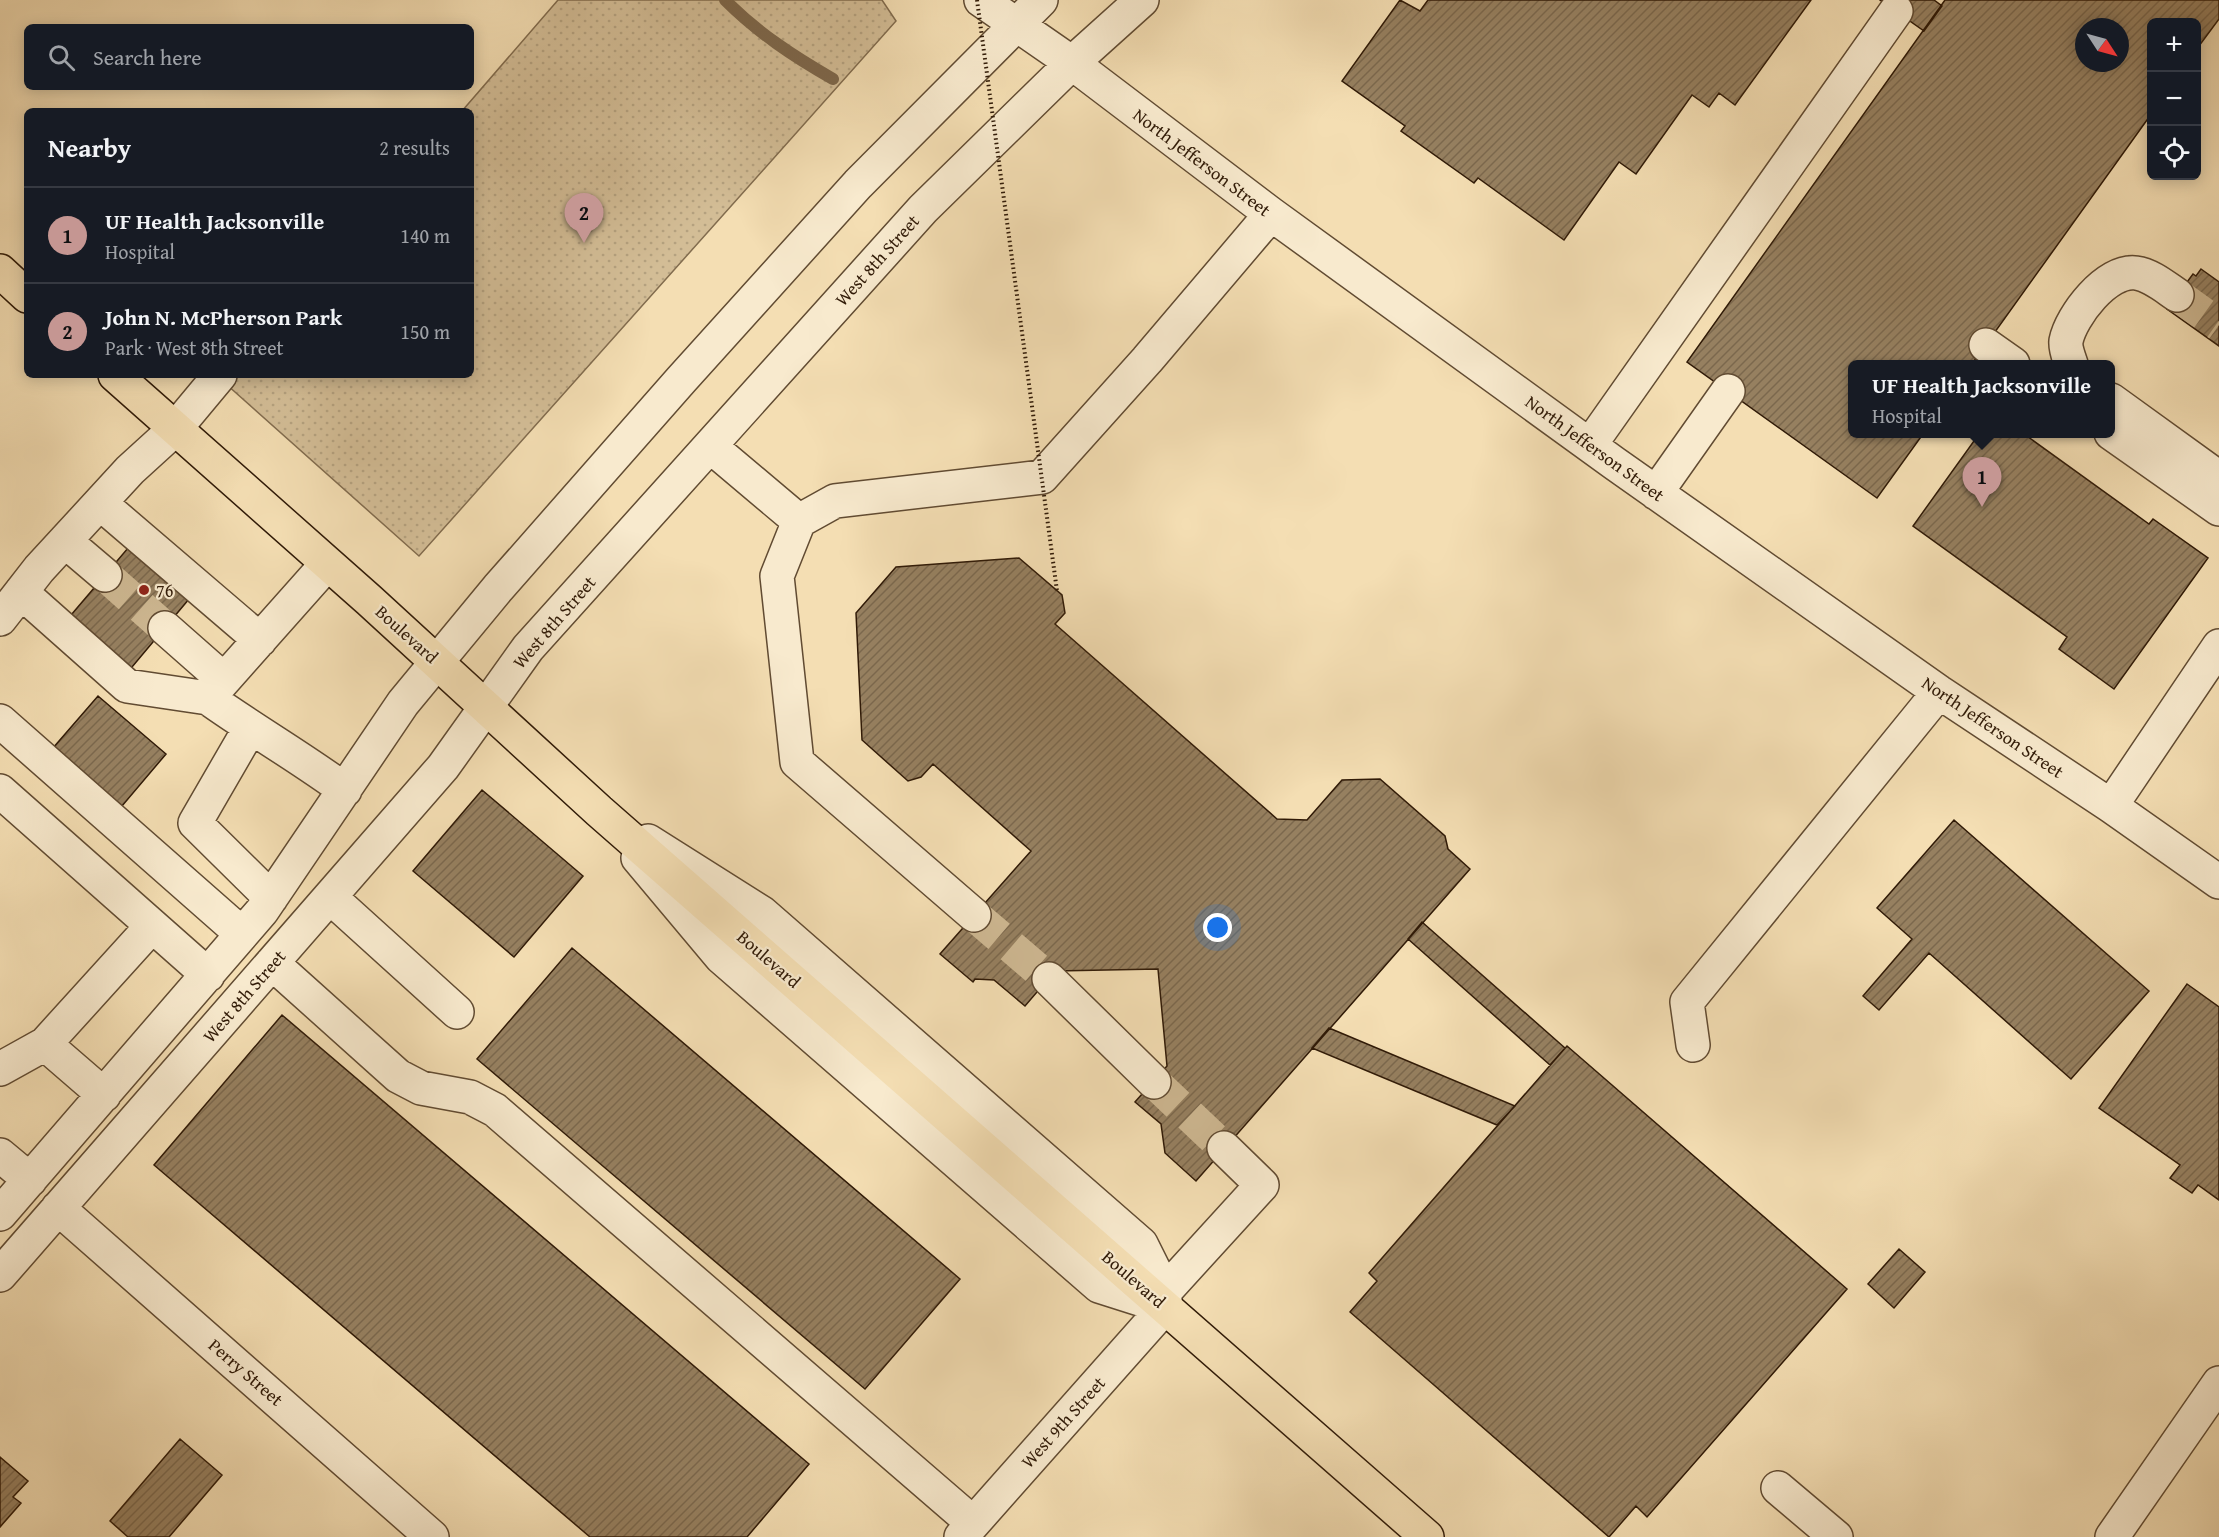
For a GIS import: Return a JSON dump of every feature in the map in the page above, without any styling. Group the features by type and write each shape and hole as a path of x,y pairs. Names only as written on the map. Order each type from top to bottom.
{"main road":[{"path":"0,271 24,293"},
{"name":"Boulevard","path":"118,378 436,661 599,811"},
{"name":"Boulevard","path":"1162,1299 1427,1537"}],"street":[{"name":"North Jefferson Street","path":"979,0 1071,63 1271,214 1656,493 1939,692 2111,806 2219,882"},
{"path":"0,1214 208,975 271,898 397,711 436,661 765,286 910,129 1041,0"},
{"name":"West 8th Street","path":"0,1275 443,767 528,648 916,217 1071,63 1142,0"},
{"path":"1590,445 1896,11"},
{"path":"974,915 797,762 777,576 799,522 835,501 1042,477 1147,360 1271,214"},
{"path":"2070,360 2066,343 2079,309 2109,281 2135,273 2159,282 2177,296"},
{"path":"1986,345 2007,360"},
{"path":"0,619 65,541 175,429 217,378"},
{"path":"1656,493 1728,391"},
{"path":"2115,403 2219,478"},
{"path":"2115,436 2219,508"},
{"path":"710,446 799,522"},
{"path":"100,503 260,640"},
{"path":"65,541 105,575"},
{"path":"216,689 327,564"},
{"path":"21,592 127,686 216,689"},
{"path":"165,628 250,728 289,749 345,790"},
{"path":"2111,806 2219,646"},
{"path":"1692,1045 1687,1002 1939,692"},
{"path":"0,721 242,934"},
{"path":"250,728 195,823 271,898"},
{"path":"0,791 208,975"},
{"path":"599,811 721,957 1099,1286 1162,1299"},
{"path":"599,811 762,913 1141,1245 1162,1299"},
{"path":"330,897 457,1012"},
{"path":"0,1069 45,1044 152,926"},
{"path":"272,963 398,1076 421,1088 470,1097 495,1110 967,1530"},
{"path":"1048,979 1154,1082"},
{"path":"45,1044 104,1095"},
{"name":"West 9th Street","path":"967,1530 1162,1299 1262,1185 1224,1148"},
{"path":"0,1155 30,1180"},
{"name":"Perry Street","path":"58,1208 432,1537"},
{"path":"2123,1533 2219,1383"},
{"path":"1778,1488 1836,1537"}],"path":[{"path":"979,0 1057,591"}],"shaded area":[{"path":"558,0 882,0 896,21 419,556 226,384 231,378 474,378 474,108 465,108"}],"building":[{"path":"1400,0 1420,11 1428,0 1811,0 1735,105 1719,93 1709,107 1692,95 1636,174 1619,162 1564,240 1478,178 1474,183 1401,131 1405,126 1342,81"},
{"path":"1880,0 1934,0 1942,6 1924,31"},
{"path":"1945,0 2219,0 2219,19 2201,43 2201,18 2147,18 2147,120 1975,360 1848,360 1848,438 1920,438 1877,498 1687,362"},
{"path":"2201,269 2219,282 2219,346 2167,309 2193,274 2196,276"},
{"path":"1976,438 2030,438 2149,524 2153,519 2208,558 2114,689 2059,649 2067,637 1913,526"},
{"path":"134,541 194,593 127,673 66,621"},
{"path":"1019,558 1062,595 1065,613 1055,624 1277,819 1307,820 1342,780 1380,779 1445,836 1448,849 1470,869 1196,1181 1165,1153 1161,1124 1135,1102 1167,1066 1158,969 1055,971 1025,1006 994,980 975,979 973,982 940,954 1031,851 933,764 921,777 908,781 862,740 856,613 896,567"},
{"path":"98,696 166,754 122,806 53,748"},
{"path":"482,790 583,876 514,957 413,871"},
{"path":"1954,820 2149,991 2071,1079 1929,953 1879,1010 1863,996 1912,939 1877,908"},
{"path":"1422,922 1565,1048 1550,1065 1408,939"},
{"path":"572,948 960,1279 865,1389 477,1059"},
{"path":"2187,984 2219,1007 2219,1200 2198,1185 2192,1193 2170,1178 2180,1165 2099,1108"},
{"path":"282,1015 809,1464 747,1537 590,1537 154,1165"},
{"path":"1329,1028 1515,1106 1497,1125 1312,1048"},
{"path":"1567,1046 1847,1289 1647,1517 1636,1506 1609,1537 1350,1312 1377,1281 1369,1273"},
{"path":"1899,1249 1925,1272 1894,1308 1868,1284"},
{"path":"180,1439 222,1475 169,1537 128,1537 110,1521"},
{"path":"0,1457 28,1481 13,1497 21,1503 0,1527"}],"waterway":[{"path":"725,0 776,43 833,79"}],"tunnel":[{"path":"2177,295 2219,325"},
{"path":"105,575 165,628"},
{"path":"974,915 1049,979"},
{"path":"1154,1082 1224,1148"}],"place":[{"name":"John N. McPherson Park","path":"584,243"},
{"name":"UF Health Jacksonville","path":"1982,507"},
{"name":"76","path":"144,590"}]}
